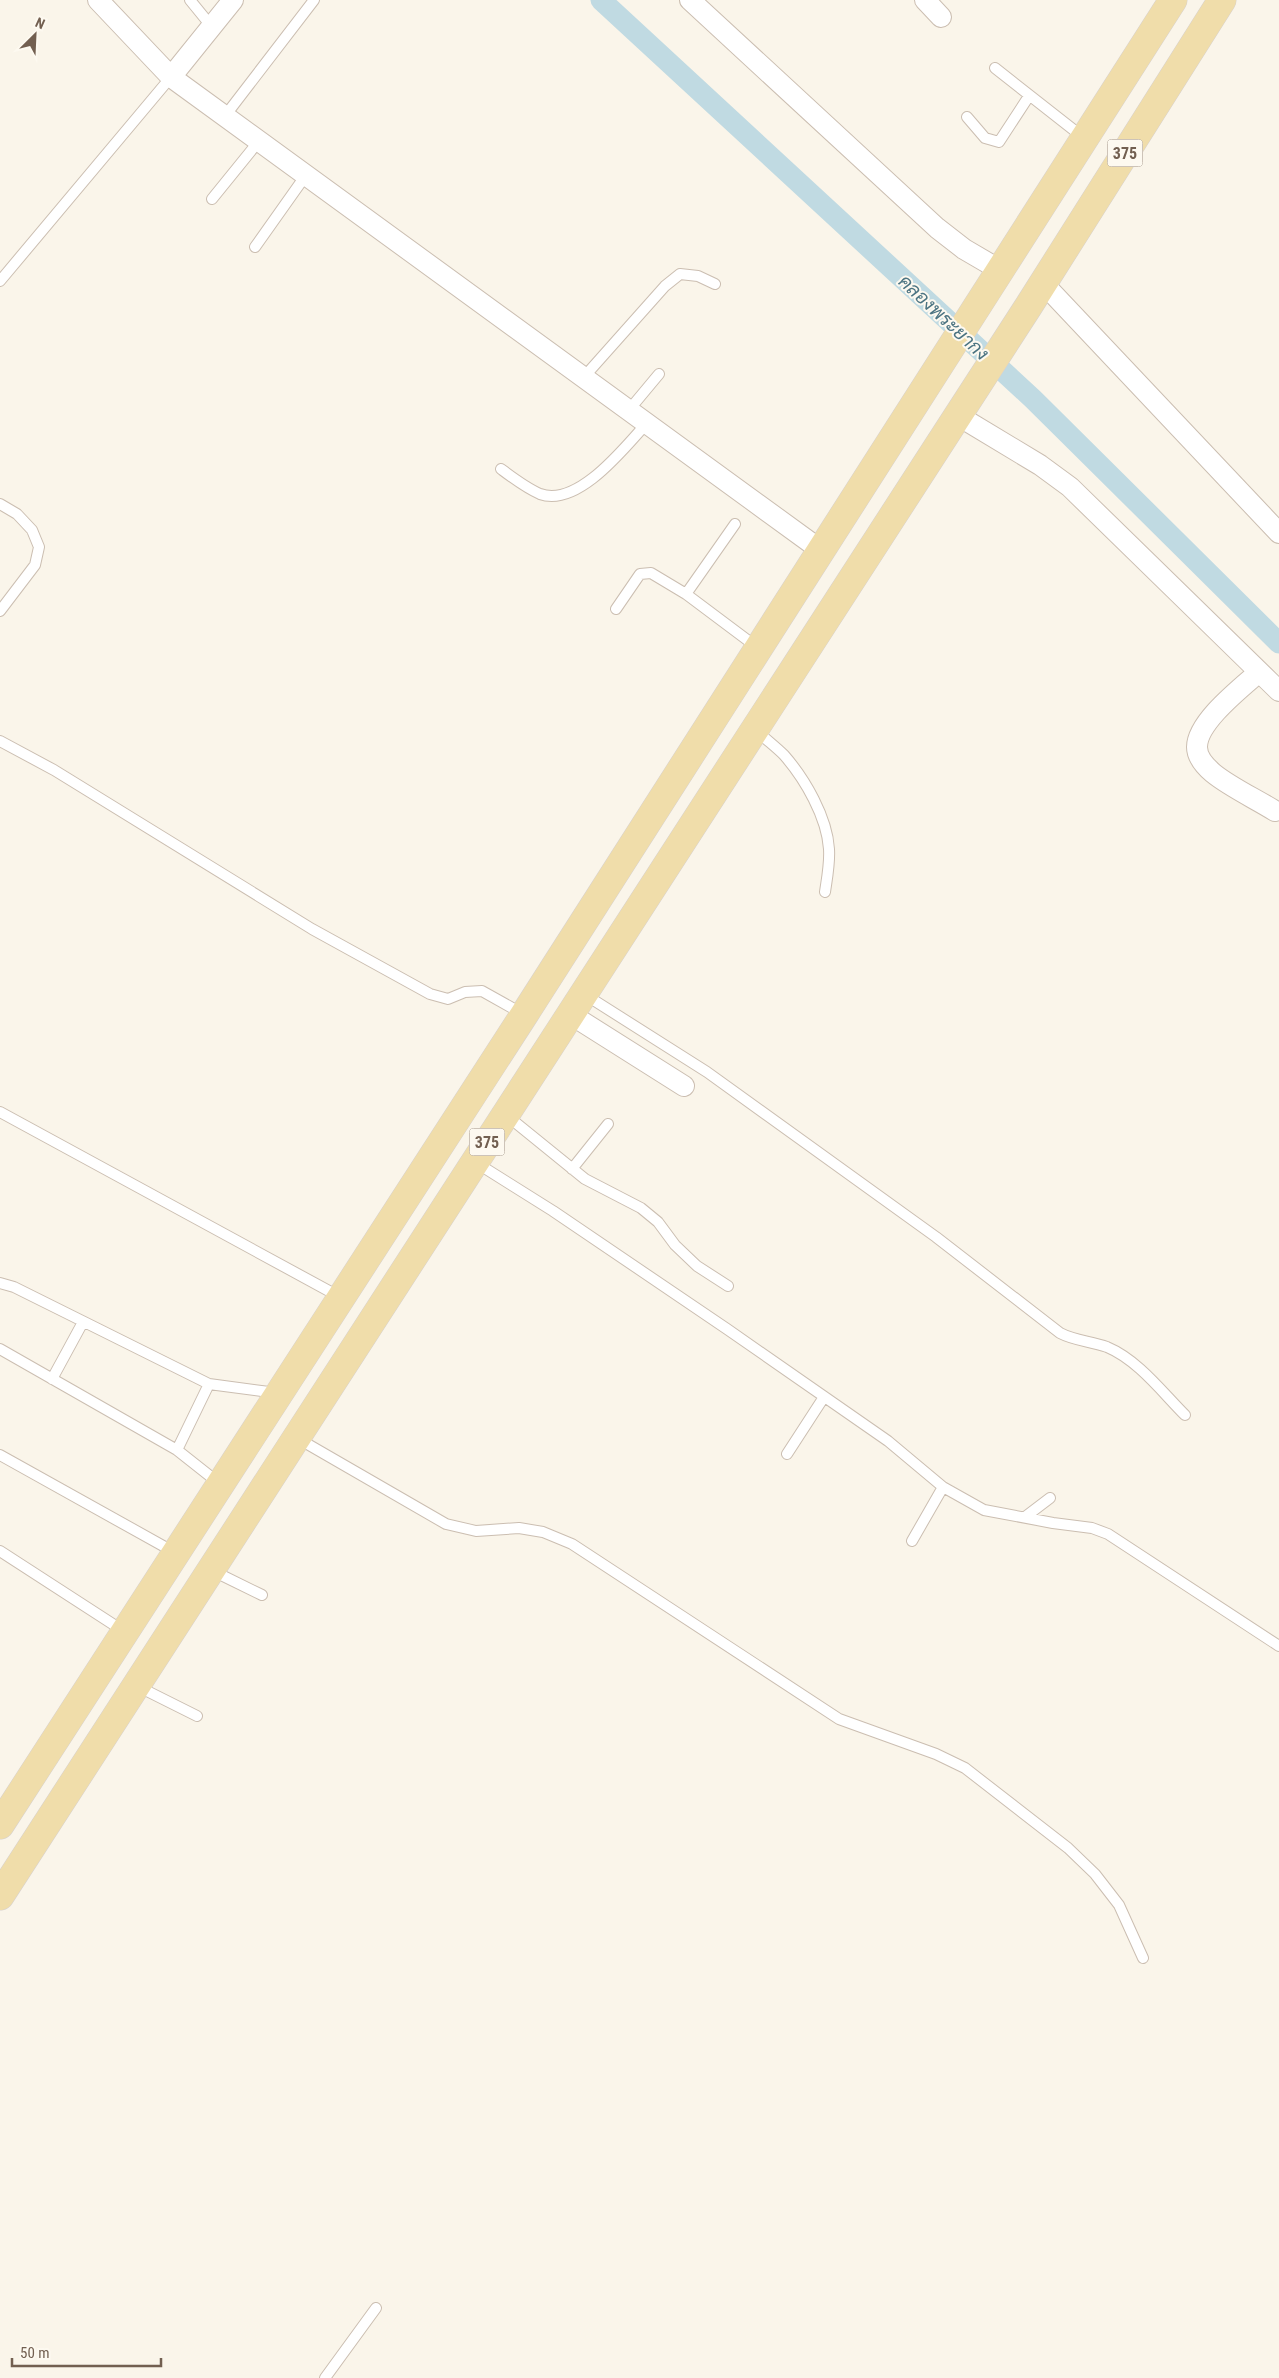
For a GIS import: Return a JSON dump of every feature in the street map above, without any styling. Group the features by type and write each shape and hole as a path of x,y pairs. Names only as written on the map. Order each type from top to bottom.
{"main road":[{"name":"375","path":"0,1825 524,1015 1173,0"},
{"name":"375","path":"0,1896 1028,307 1042,282 1222,0"},
{"path":"407,1197 440,1216"}],"street":[{"path":"98,0 171,77 822,550"},
{"path":"171,77 233,0"},
{"path":"690,0 937,228 997,275"},
{"path":"924,0 941,17"},
{"path":"1042,282 1279,533"},
{"path":"957,415 1040,465 1070,487 1279,691"},
{"path":"1259,672 1216,712 1205,727 1197,747 1200,758 1214,773 1276,811"},
{"path":"577,1004 684,1086"}],"lane":[{"path":"190,0 212,26"},
{"path":"225,116 314,0"},
{"path":"995,68 1084,138"},
{"path":"0,281 171,77"},
{"path":"967,117 985,138 999,142 1029,96"},
{"path":"212,199 259,141"},
{"path":"255,247 306,175"},
{"path":"584,377 665,286 680,274 698,276 714,284"},
{"path":"629,410 659,374"},
{"path":"501,469 521,484 542,494 557,494 579,488 607,467 647,423"},
{"path":"0,504 16,514 32,530 39,547 35,565 0,611"},
{"path":"686,594 735,524"},
{"path":"616,609 640,574 645,572 651,573 686,594 759,649"},
{"path":"754,728 784,755 815,804 826,831 829,850 825,892"},
{"path":"0,741 63,776 312,929 430,994 448,999 475,990 482,991 524,1015"},
{"path":"577,1004 707,1072 936,1237 1060,1333 1071,1339 1107,1347 1137,1367 1185,1415"},
{"path":"0,1112 340,1297"},
{"path":"505,1114 592,1183 641,1208 658,1222 675,1245 697,1266 728,1286"},
{"path":"572,1169 608,1124"},
{"path":"474,1161 658,1281 888,1441 943,1487 984,1510 1092,1528 1108,1534 1279,1646"},
{"path":"0,1283 14,1287 210,1384 278,1393"},
{"path":"52,1379 83,1322"},
{"path":"0,1349 177,1450 221,1485"},
{"path":"177,1450 210,1384"},
{"path":"788,1454 824,1397"},
{"path":"296,1437 446,1524 476,1531 519,1528 543,1532 572,1544 839,1719 936,1754 965,1768 1068,1848 1096,1874 1119,1905 1143,1958"},
{"path":"0,1455 177,1553"},
{"path":"912,1541 943,1487"},
{"path":"1025,1518 1050,1498"},
{"path":"1,1553 125,1632"},
{"path":"210,1570 262,1595"},
{"path":"136,1685 197,1716"},
{"path":"325,2378 376,2308"}],"waterway":[{"name":"คลองพระยากง","path":"601,0 1033,399 1279,643"}]}
